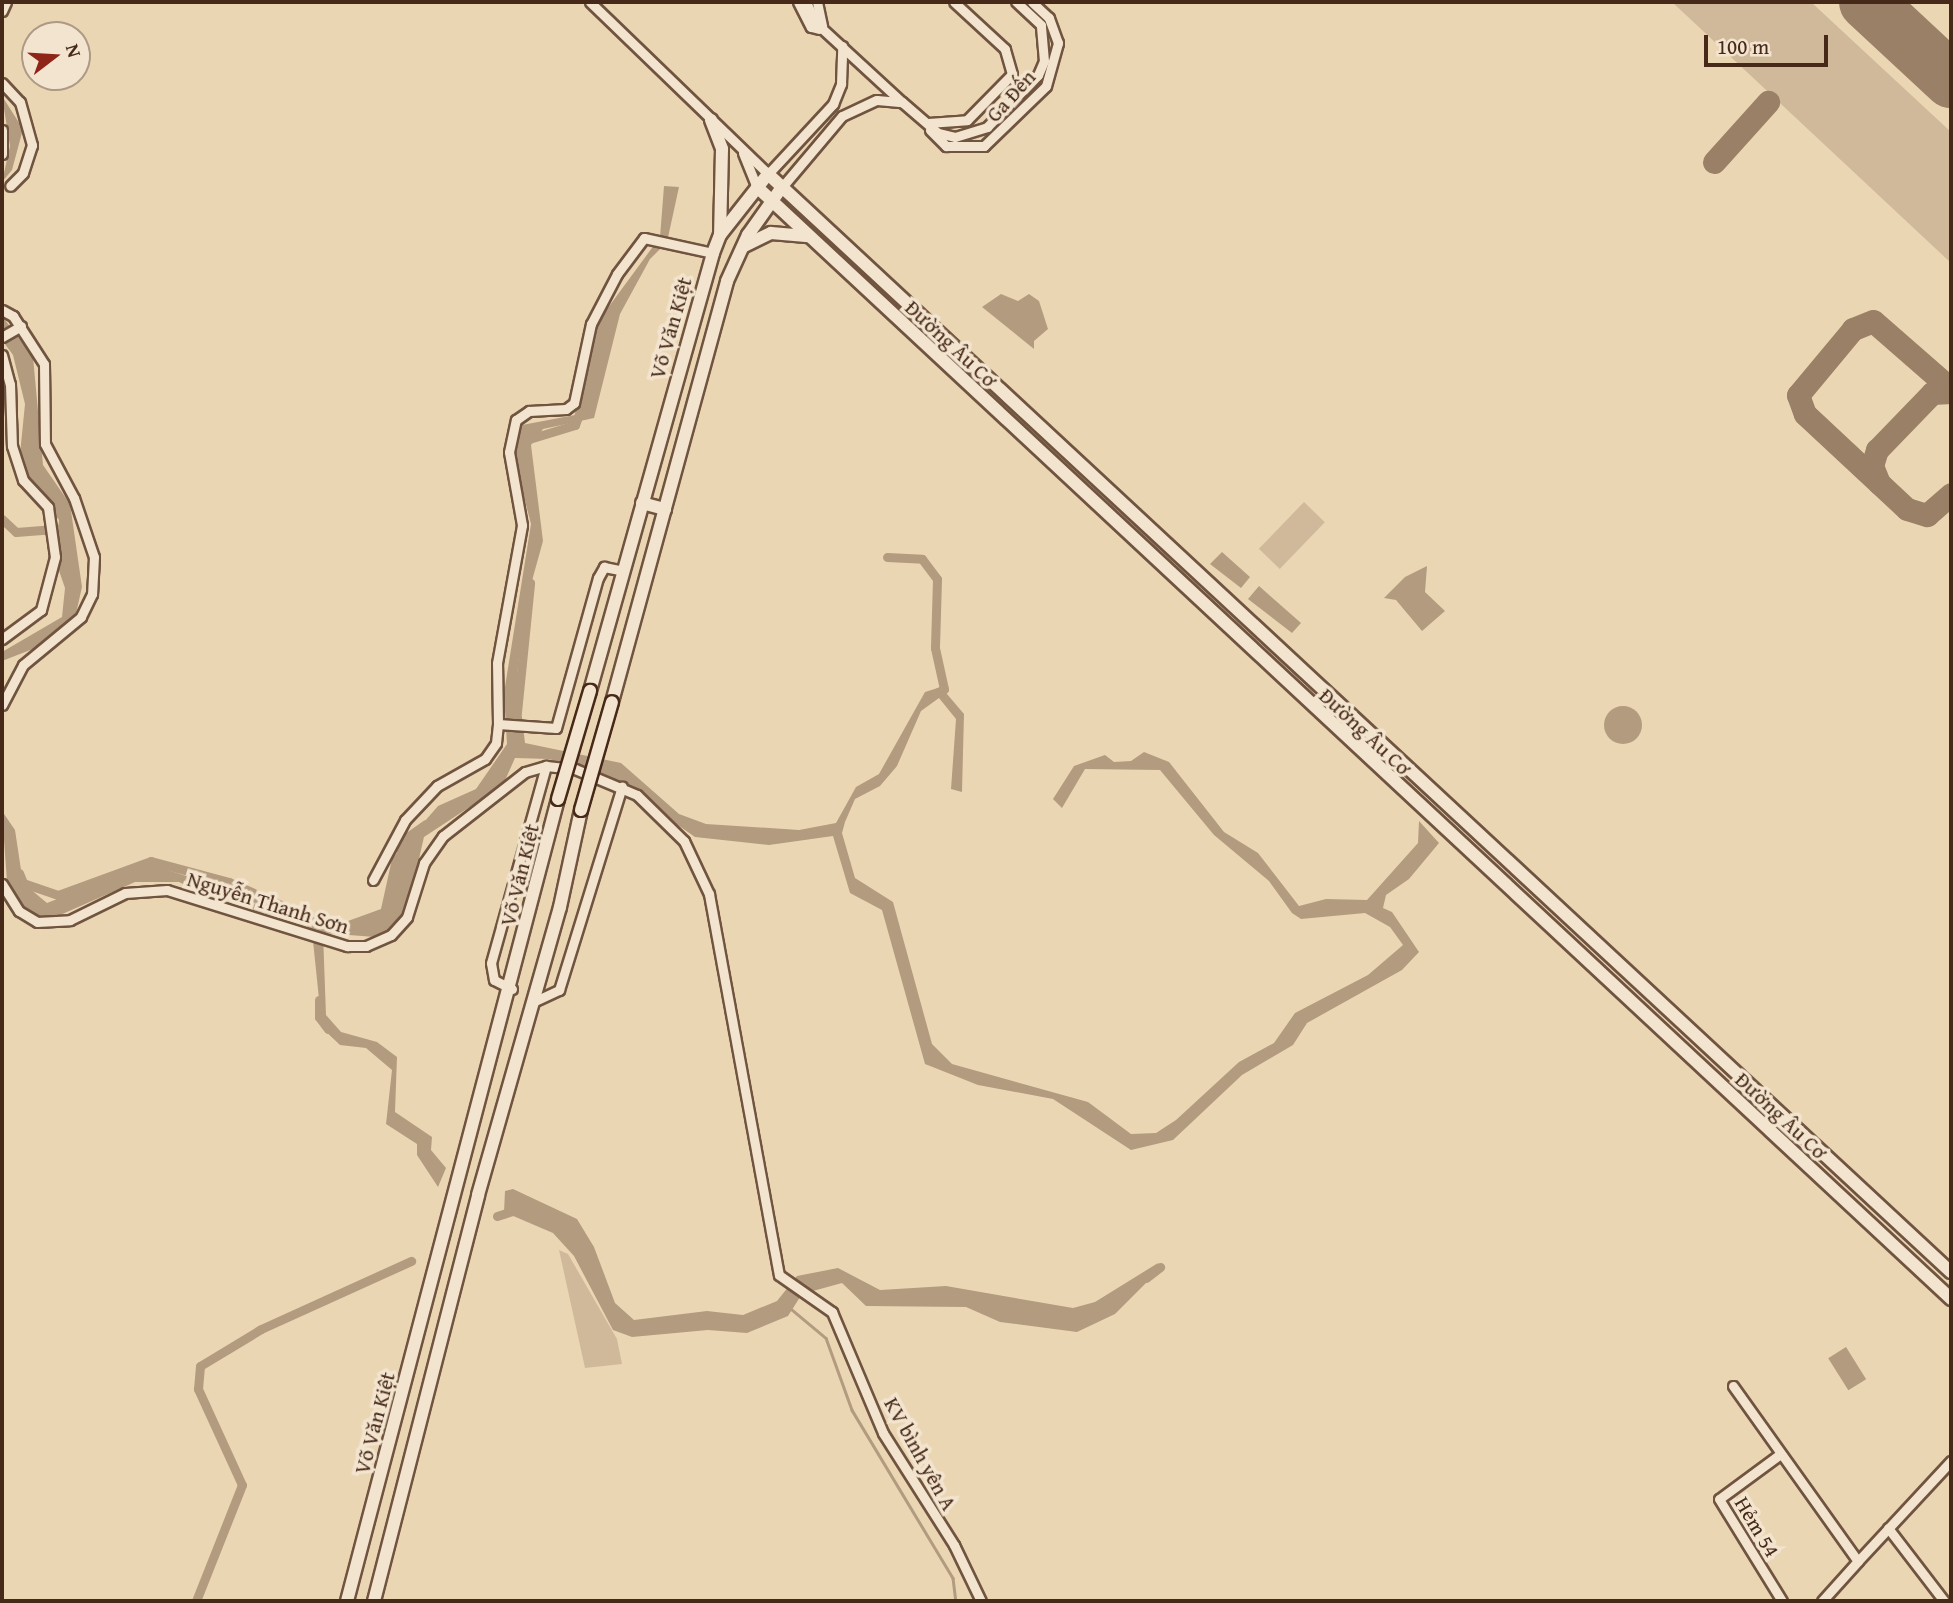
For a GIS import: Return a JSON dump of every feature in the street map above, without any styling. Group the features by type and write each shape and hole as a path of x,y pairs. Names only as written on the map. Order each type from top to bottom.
{"street":[{"path":"2,12 6,2"},
{"path":"590,2 768,174 833,104 841,84 842,46"},
{"path":"798,2 811,27 824,31"},
{"path":"806,2 824,31 902,102 926,122 955,137 978,131 1038,75 1046,41 1041,25 1016,2"},
{"path":"817,2 824,31"},
{"path":"926,122 967,120 1012,74 1005,49 954,2"},
{"name":"Ga Đến","path":"926,122 946,146 984,146 1046,86 1058,43 1049,18 1032,2"},
{"path":"2,83 20,102 32,145 27,165 10,186"},
{"path":"782,187 825,130 842,116 877,100 902,102"},
{"path":"711,120 724,174 717,210 720,235"},
{"path":"2,130 2,154"},
{"path":"743,152 757,187"},
{"name":"Võ Văn Kiệt","path":"347,1601 512,989 558,799 713,253 720,235 768,174"},
{"name":"Đường Âu Cơ","path":"768,174 905,307 1951,1272"},
{"name":"Đường Âu Cơ","path":"757,187 1534,914 1951,1299"},
{"name":"Võ Văn Kiệt","path":"374,1601 429,1382 533,1002 581,810 739,251 782,187"},
{"path":"739,251 771,233 809,236"},
{"path":"373,880 405,820 437,786 485,759 496,743 501,724 497,663 522,525 509,452 514,426 529,411 566,409 574,403 582,350 601,302 645,238 713,253"},
{"path":"895,318 905,307"},
{"path":"2,310 18,328 46,370 47,452 74,498 93,567 92,594 81,617 23,665 2,705"},
{"path":"2,337 18,328"},
{"path":"2,355 10,378 10,429 18,470 26,485 44,502 53,530 48,596 36,616 2,639"},
{"path":"642,503 665,509"},
{"path":"501,724 547,730 558,726 598,578 604,567 624,571"},
{"path":"512,989 494,980 491,963 547,766 575,769 622,787 559,990 533,1002"},
{"name":"Nguyễn Thanh Sơn","path":"2,884 19,911 37,922 63,922 119,895 155,889 306,930 356,947 391,934 407,917 424,863 443,836 526,772 547,766"},
{"name":"KV bình yên A","path":"622,787 684,841 709,894 784,1281 835,1318 883,1433 954,1545 981,1601"},
{"path":"1534,914 1546,899"},
{"path":"408,1374 429,1382"},
{"path":"1733,1386 1779,1455 1858,1561"},
{"name":"Hẻm 54","path":"1779,1455 1719,1499 1782,1601"},
{"path":"1822,1601 1951,1461"},
{"path":"1888,1528 1944,1601"}],"shaded area":[{"path":"1672,2 1811,2 1951,132 1951,263"},
{"path":"2,96 23,129 12,170 2,182 10,146"},
{"path":"664,186 679,187 667,242 650,259 620,314 594,418 543,429 531,445 543,541 525,606 517,675 525,743 621,763 679,814 706,824 799,830 836,823 856,787 879,774 925,692 941,687 964,714 962,792 951,789 956,719 939,698 921,711 897,766 880,786 855,799 842,833 855,878 893,902 932,1044 952,1064 1088,1102 1131,1134 1156,1133 1176,1120 1239,1062 1274,1043 1295,1013 1368,975 1403,945 1390,927 1365,913 1301,919 1292,913 1269,881 1214,835 1160,770 1085,769 1062,808 1053,799 1074,766 1105,755 1114,762 1131,761 1144,752 1169,762 1224,832 1258,853 1299,906 1326,899 1367,900 1418,843 1419,821 1439,843 1409,879 1386,895 1383,908 1392,912 1419,952 1402,970 1307,1023 1293,1045 1242,1075 1173,1140 1131,1150 1053,1099 978,1085 925,1064 882,910 850,893 833,836 769,845 695,837 613,780 549,759 515,758 503,785 424,837 407,911 391,928 375,937 323,933 326,1015 341,1032 377,1042 397,1057 395,1112 432,1137 431,1150 446,1168 438,1187 417,1155 417,1144 386,1124 392,1070 366,1048 340,1045 322,1028 313,941 305,920 255,912 245,900 208,896 179,882 135,882 51,919 26,912 8,896 2,811 15,830 23,883 47,903 129,871 140,861 337,925 381,909 392,859 438,806 476,789 507,744 504,693 531,524 514,458 522,425 575,415 599,320 660,237"},
{"path":"1001,294 1018,301 1029,294 1039,301 1048,329 1034,341 1034,349 982,307"},
{"path":"2,316 33,357 43,465 70,504 82,587 75,618 38,647 2,661 2,652 62,617 65,588 56,562 59,520 31,481 20,454 25,404 13,355 2,340"},
{"path":"1304,502 1325,522 1280,569 1259,549"},
{"path":"1222,552 1250,577 1241,588 1210,564"},
{"path":"1427,566 1425,592 1445,611 1422,631 1396,600 1384,598 1405,577"},
{"path":"1259,586 1301,623 1292,633 1248,599"},
{"path":"1623,706 1636,712 1642,725 1636,738 1623,744 1610,738 1604,725 1610,712"},
{"path":"513,1189 577,1219 594,1247 615,1303 634,1320 707,1311 743,1315 777,1301 797,1276 838,1268 880,1290 946,1286 1073,1308 1095,1302 1158,1263 1151,1278 1115,1314 1077,1332 1000,1322 966,1307 866,1306 842,1283 802,1294 788,1316 747,1333 708,1330 632,1337 613,1330 574,1256 553,1233 504,1212 505,1191"},
{"path":"559,1250 568,1254 617,1339 622,1364 585,1368"},
{"path":"1846,1347 1866,1379 1848,1390 1828,1358"}],"waterway":[{"path":"529,439 575,425 580,411"},
{"path":"2,519 16,532 68,528"},
{"path":"887,557 922,559 937,579 935,648 944,689 934,694"},
{"path":"517,712 530,583"},
{"path":"400,857 403,840 426,824"},
{"path":"19,873 23,883 58,895 151,861 229,882 306,916"},
{"path":"319,1000 319,1017 328,1029"},
{"path":"497,1216 515,1210"},
{"path":"196,1601 242,1485 198,1389 200,1366 261,1329 411,1261"},
{"path":"1146,1278 1160,1267"},
{"path":"790,1308 826,1338 852,1410 953,1578 956,1601"}],"taxiway":[{"path":"1714,162 1768,102"},
{"path":"1951,389 1873,321 1853,329 1798,395 1805,414 1907,509 1927,515 1951,494"},
{"path":"1879,483 1872,466 1877,450 1932,393 1951,392"}],"runway":[{"path":"1867,2 1951,80"}]}
